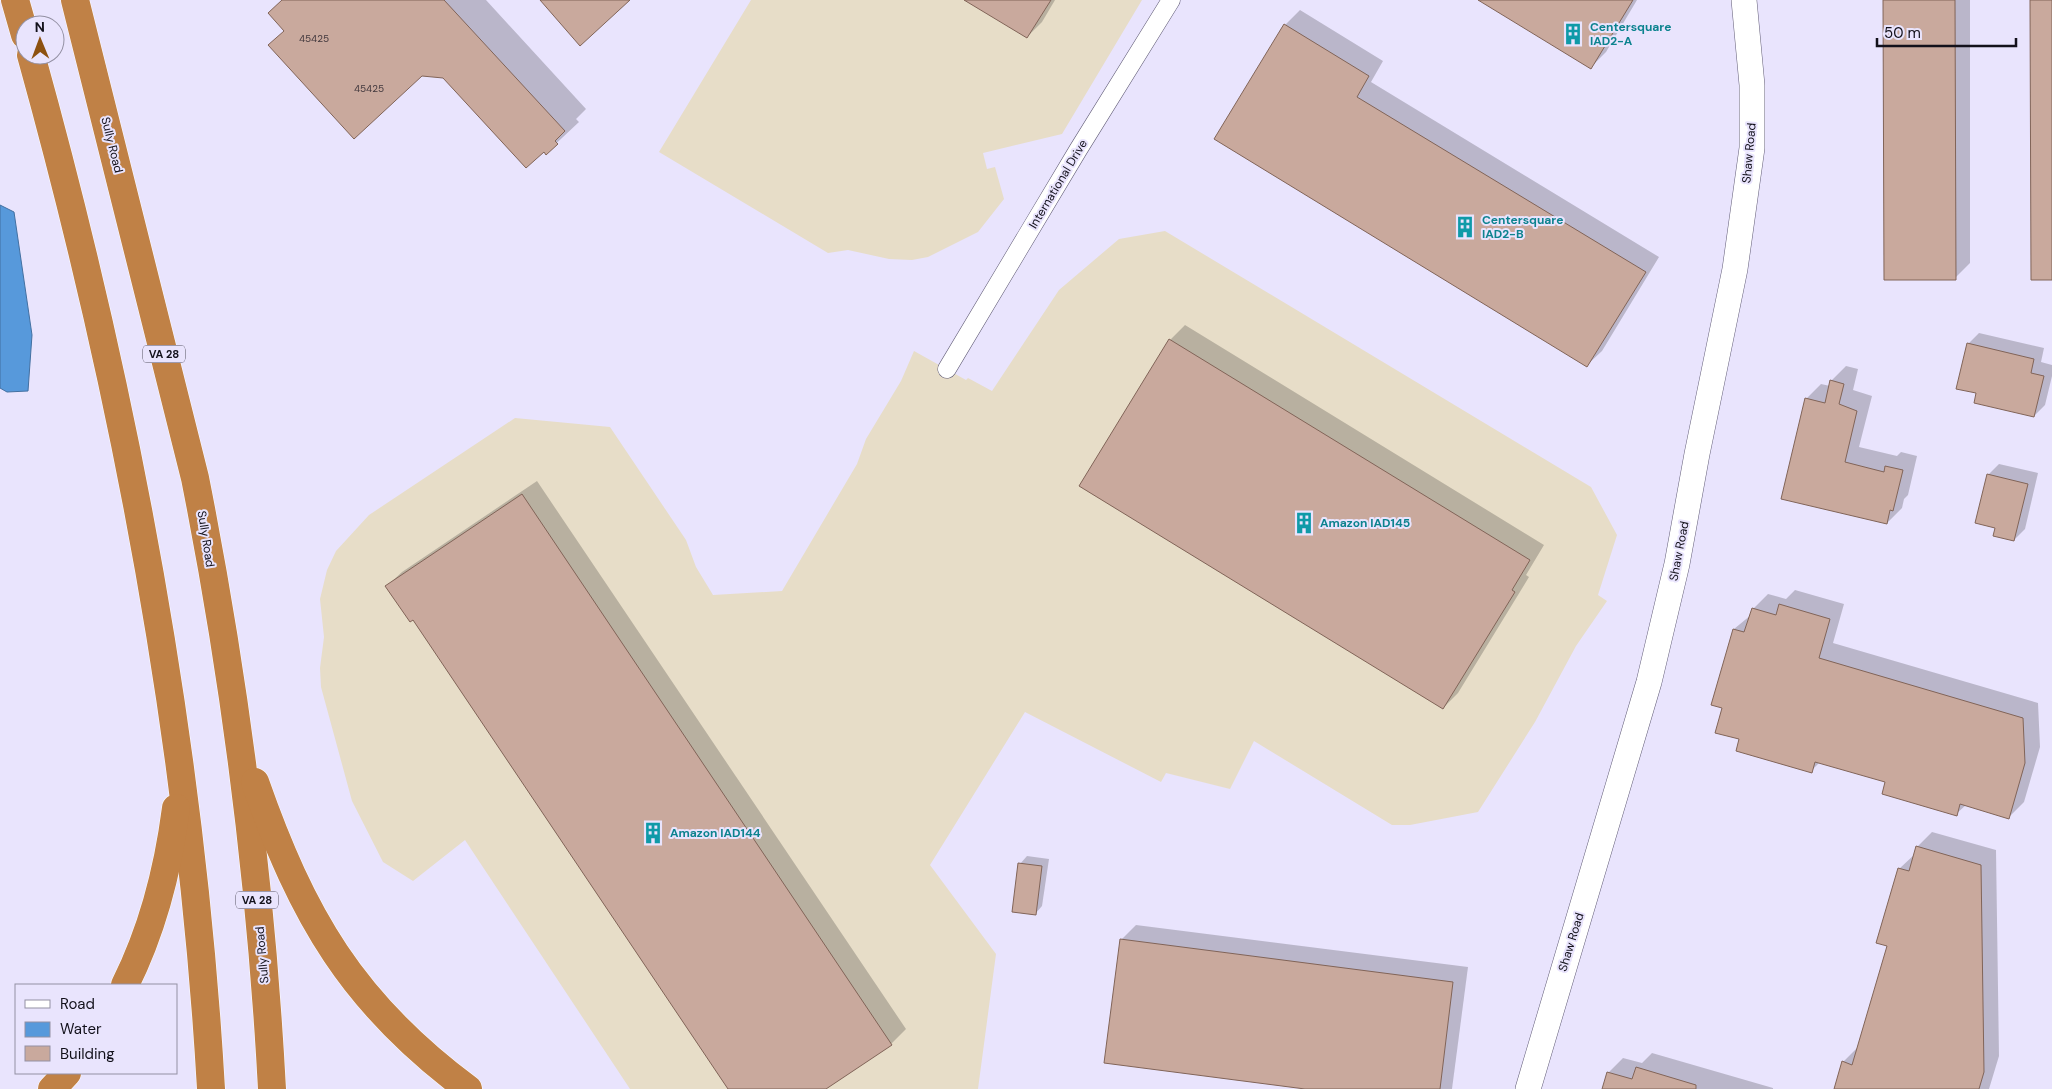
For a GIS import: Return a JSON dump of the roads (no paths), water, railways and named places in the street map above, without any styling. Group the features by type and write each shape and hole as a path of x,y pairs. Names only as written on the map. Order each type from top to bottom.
{"highway":[{"path":"15,0 19,15"},
{"name":"Sully Road","path":"75,0 195,478 234,713 253,860 272,1089"},
{"path":"34,65 71,202 136,491 179,761 196,887 211,1089"},
{"path":"234,713 271,827 294,881 320,931 345,970 376,1009 418,1049 468,1089"},
{"path":"125,984 151,923 163,883 176,806 179,761"},
{"path":"52,1089 66,1074"}],"main road":[{"name":"Shaw Road","path":"1528,1089 1649,682 1678,564 1697,454 1735,269 1752,148 1752,85 1744,0"}],"street":[{"name":"International Drive","path":"947,369 1078,150 1171,0"}],"water":[{"path":"0,205 14,212 32,335 28,391 7,392 0,388"}],"place":[{"name":"Centersquare IAD2-A","path":"1573,34"},
{"name":"Centersquare IAD2-B","path":"1465,227"},
{"name":"Amazon IAD145","path":"1304,523"},
{"name":"Amazon IAD144","path":"653,833"}]}
